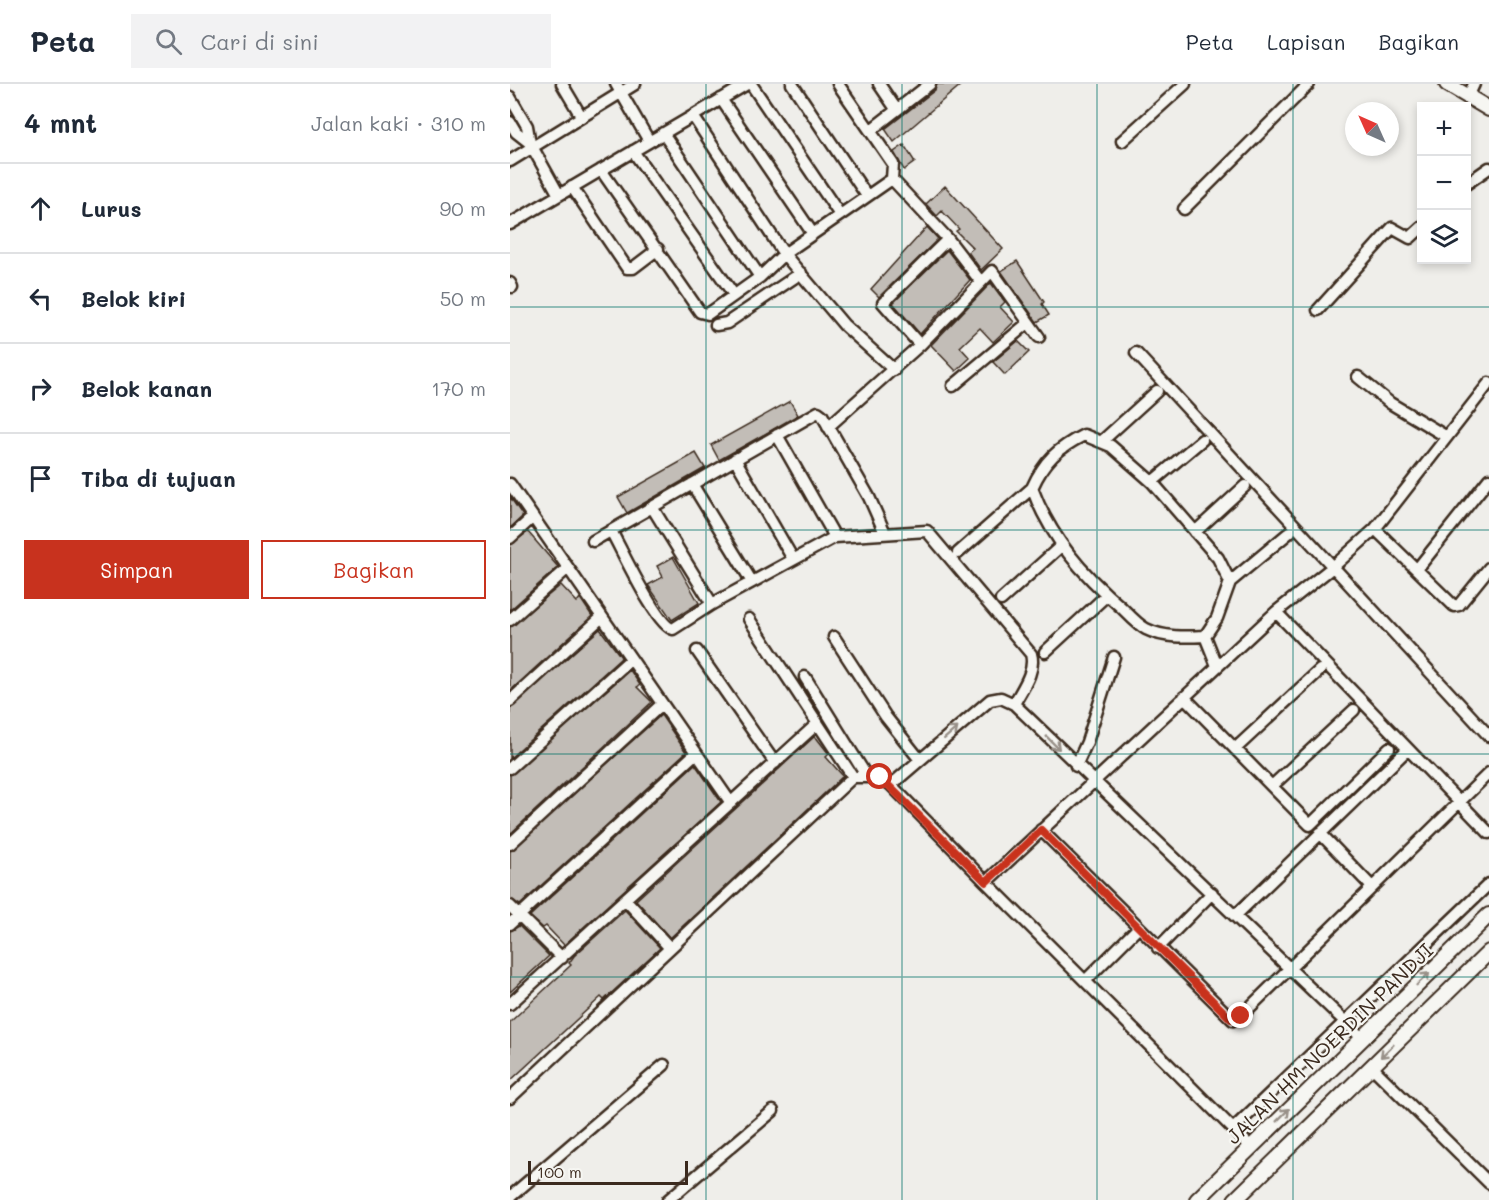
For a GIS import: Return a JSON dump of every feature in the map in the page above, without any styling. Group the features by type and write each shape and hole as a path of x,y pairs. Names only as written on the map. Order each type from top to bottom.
{"main road":[{"path":"1448,84 1489,109"},
{"name":"JALAN HM NOERDIN PANDJI","path":"1197,1200 1489,915"},
{"path":"1235,1200 1489,952"},
{"path":"1250,1148 1262,1152 1275,1161"},
{"path":"1250,1148 1263,1173"}],"street":[{"path":"562,84 581,116"},
{"path":"510,161 581,116 618,88 635,84"},
{"path":"510,224 749,84 840,215"},
{"path":"792,84 867,196"},
{"path":"601,170 703,315 708,314 760,277 784,254 892,179 894,167 838,84"},
{"path":"879,84 896,109"},
{"path":"1122,141 1185,84"},
{"path":"1184,209 1309,84"},
{"path":"1468,97 1474,84"},
{"path":"871,130 926,85"},
{"path":"618,88 649,141"},
{"path":"510,97 527,126 532,146 559,195"},
{"path":"721,99 813,234"},
{"path":"693,116 784,254 844,325 894,370"},
{"path":"510,122 516,132 532,146"},
{"path":"663,133 760,277"},
{"path":"633,151 734,295"},
{"path":"1471,181 1489,168"},
{"path":"892,179 948,239 981,282"},
{"path":"572,187 627,268 633,268 658,249"},
{"path":"1318,310 1392,228 1410,238 1417,232"},
{"path":"920,345 884,303 948,239"},
{"path":"828,427 894,370 981,282 994,272 1040,337"},
{"path":"716,325 727,323 801,273"},
{"path":"953,386 1028,323"},
{"path":"1136,353 1489,736"},
{"path":"1358,377 1390,403 1447,437"},
{"path":"986,882 1276,612 1334,566 1375,529 1489,383"},
{"path":"1101,442 1157,391"},
{"path":"593,541 816,412 822,415 869,497 885,533"},
{"path":"777,435 835,537"},
{"path":"958,553 1032,488 1041,468 1059,448 1084,435 1111,446 1152,482 1218,558 1230,582"},
{"path":"1152,482 1202,440"},
{"path":"735,459 793,559"},
{"path":"1418,568 1489,479"},
{"path":"510,484 731,803"},
{"path":"692,484 752,582"},
{"path":"1196,532 1245,486"},
{"path":"1032,488 1043,516 1061,546 1107,595 1146,629 1176,637 1205,636"},
{"path":"652,507 712,604"},
{"path":"510,538 533,517"},
{"path":"1375,529 1456,606 1489,568"},
{"path":"611,531 666,627 673,629 712,604 835,537 927,531 1031,654 1031,670 1014,704"},
{"path":"1205,636 1217,618 1230,582 1290,532"},
{"path":"1001,600 1061,546"},
{"path":"510,620 568,568"},
{"path":"1045,652 1107,595"},
{"path":"1276,612 1489,833"},
{"path":"510,700 602,617"},
{"path":"749,619 853,777"},
{"path":"1205,636 1217,666"},
{"path":"834,637 886,717 920,760"},
{"path":"697,651 775,763"},
{"path":"1076,766 1087,742 1114,657"},
{"path":"510,768 631,659"},
{"path":"1235,749 1320,670"},
{"path":"805,677 867,777"},
{"path":"1184,697 1310,825 1389,748"},
{"path":"891,785 990,699 1002,698 1014,704 1362,1038"},
{"path":"510,844 662,704"},
{"path":"1272,786 1354,710"},
{"path":"510,1004 818,724"},
{"path":"1235,916 1408,749"},
{"path":"514,920 696,753"},
{"path":"1041,830 1233,1020 1241,1016 1489,772"},
{"path":"510,1098 853,777 880,777 891,785 1250,1148"},
{"path":"1320,833 1372,887"},
{"path":"1233,1129 1489,884"},
{"path":"1158,948 1212,893"},
{"path":"625,899 669,947"},
{"path":"510,906 514,920 562,958"},
{"path":"1085,981 1138,928"},
{"path":"510,1197 663,1065"},
{"path":"1371,1066 1489,1183"},
{"path":"668,1200 773,1111"}],"building":[{"path":"937,84 962,84 894,142 885,129 935,90"},
{"path":"904,145 915,162 904,170 894,152"},
{"path":"945,186 1003,249 981,270 968,252 973,248 956,231 959,229 942,211 937,216 926,204"},
{"path":"927,227 938,239 879,297 871,289"},
{"path":"947,250 970,280 920,334 893,303"},
{"path":"1017,261 1044,302 1042,304 1049,315 1037,322 1001,271"},
{"path":"991,283 1005,302 1000,307 1014,322 993,342 980,328 960,347 970,358 956,371 931,345"},
{"path":"1018,341 1029,352 1005,375 993,362"},
{"path":"790,401 798,415 719,460 711,445"},
{"path":"696,453 705,468 627,513 618,497"},
{"path":"510,497 523,516 510,528"},
{"path":"528,532 558,567 510,610 510,545"},
{"path":"673,557 699,603 672,620 648,585 663,577 657,566"},
{"path":"561,585 577,602 580,598 592,616 510,691 510,627"},
{"path":"600,629 621,657 620,659 510,758 510,708"},
{"path":"630,670 640,685 637,687 652,702 510,834 510,775"},
{"path":"661,715 686,752 520,905 510,899 510,851"},
{"path":"815,736 829,754 826,757 843,776 670,938 636,900"},
{"path":"695,764 721,802 564,945 546,926 543,928 530,916"},
{"path":"625,910 660,948 604,1000 601,997 510,1081 510,1022 571,965 569,963 574,956"},
{"path":"519,926 549,956 510,992 510,931"}],"route":[{"path":"880,777 891,785 986,882 1041,830 1231,1019 1241,1016"}]}
